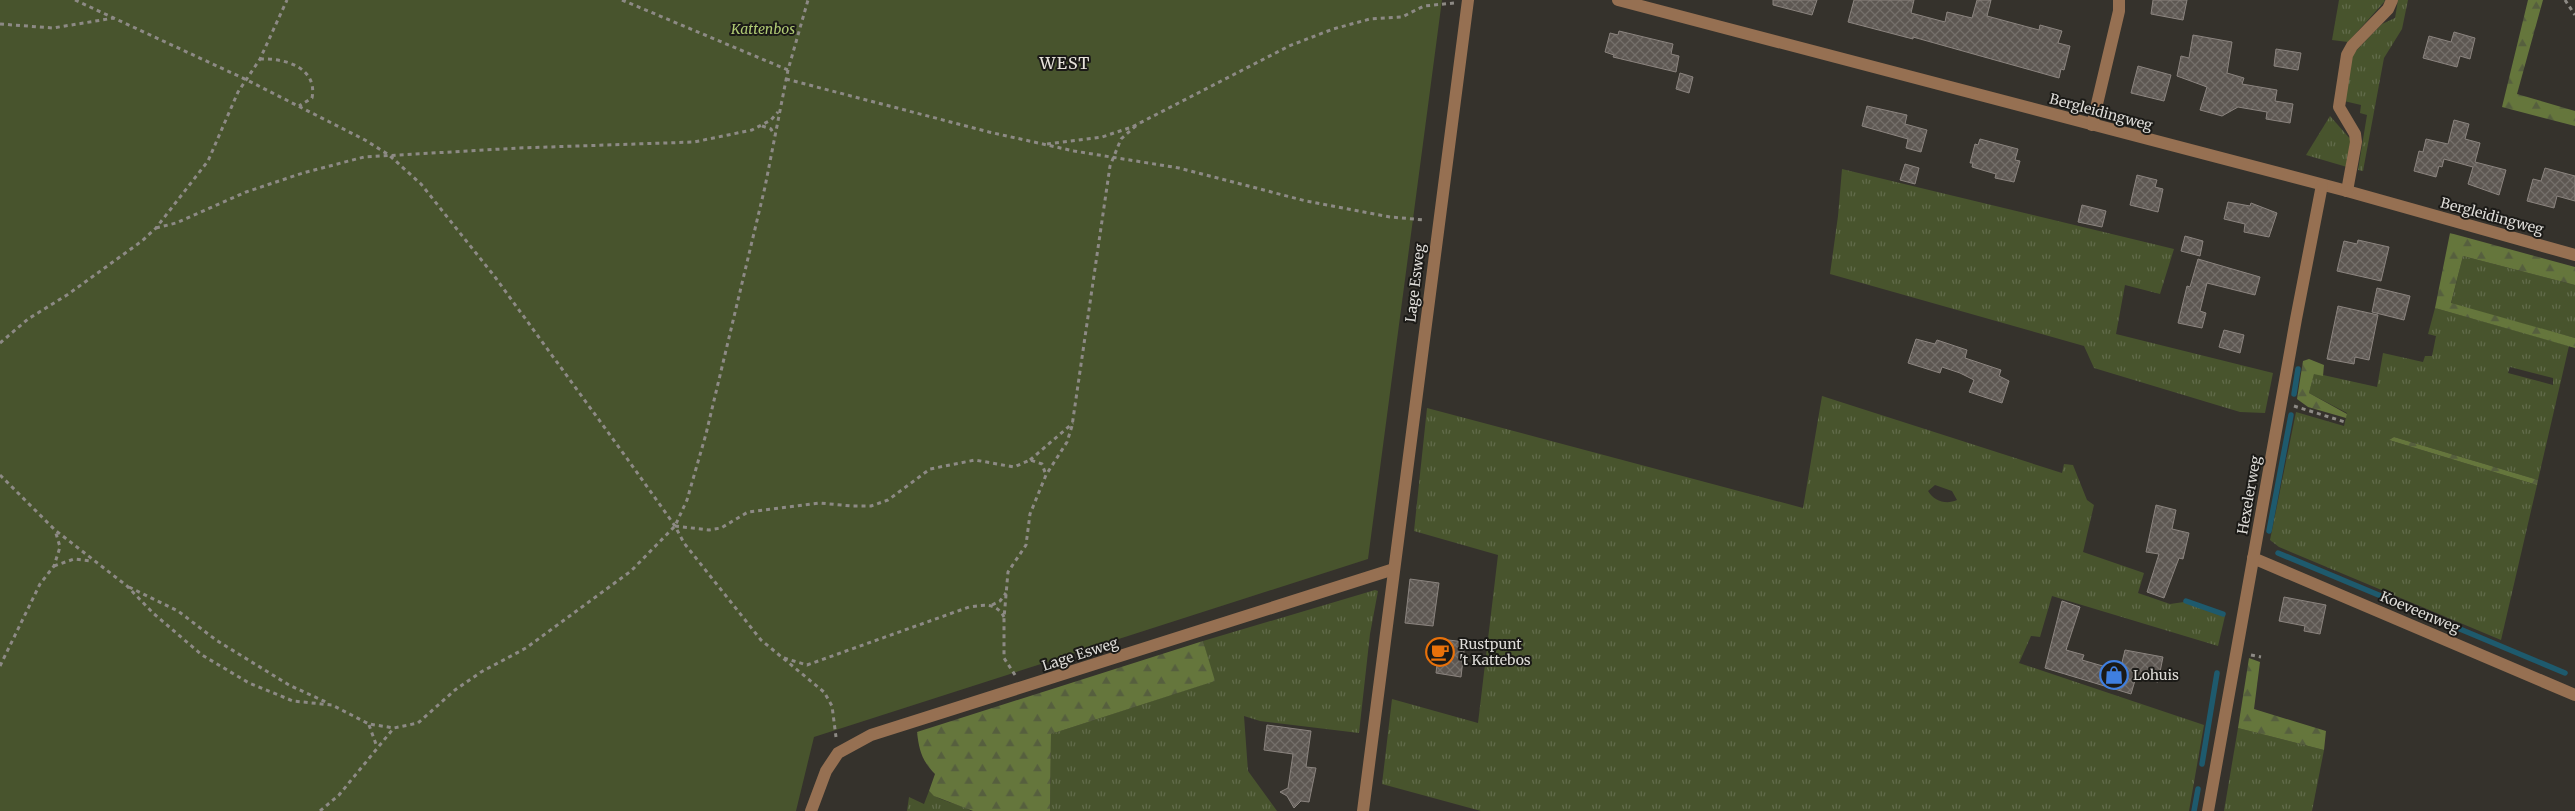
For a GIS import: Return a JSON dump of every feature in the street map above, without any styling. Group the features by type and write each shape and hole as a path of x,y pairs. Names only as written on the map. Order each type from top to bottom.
{"street":[{"name":"Bergleidingweg","path":"1622,0 2347,191 2575,255"},
{"path":"2092,124 2120,0"},
{"path":"2347,191 2356,142 2354,134 2339,107 2347,55 2352,46 2388,10 2392,0"},
{"name":"Lage Esweg","path":"1363,811 1438,220 1468,1"},
{"name":"Hexelerweg","path":"2208,811 2322,185"},
{"name":"Koeveenweg","path":"2253,558 2575,695"},
{"name":"Lage Esweg","path":"838,753 872,735 1394,569"},
{"path":"811,811 826,771 838,753"}],"path":[{"path":"75,0 246,80 366,140 389,155 420,184 495,276 675,526 684,543 761,640 781,658 806,676 828,697 834,718 838,753"},
{"path":"0,343 28,319 67,295 142,241 156,228 208,161 238,92 260,59 286,0"},
{"path":"622,0 788,70"},
{"path":"127,586 178,611 216,640 289,685 369,724 394,728 418,723 474,676 533,642 631,571 675,526 687,500 706,434 761,206 788,70 808,0"},
{"path":"2565,0 2575,15"},
{"path":"1043,144 1102,137 1139,123 1289,46 1324,32 1370,19 1402,17 1424,6 1468,1"},
{"path":"0,24 53,28 114,18"},
{"path":"260,59 280,58 306,72 314,88 312,98 299,106"},
{"path":"786,79 1043,144 1179,168 1306,201 1390,217 1438,220"},
{"path":"156,228 176,223 246,192 304,173 364,158 529,147 694,142 729,136 762,126 779,112"},
{"path":"1022,688 1004,658 1004,618 1008,572 1026,545 1030,514 1046,475 1067,442 1073,422 1110,166 1121,139 1139,123"},
{"path":"762,126 771,129 774,135"},
{"path":"2281,403 2345,422"},
{"path":"675,526 709,530 721,528 748,512 820,503 871,506 888,500 930,469 975,460 1014,467 1030,460 1073,422"},
{"path":"1030,460 1042,464 1046,475"},
{"path":"0,475 54,530 127,586 153,613 202,654 250,683 293,701 332,705"},
{"path":"0,666 40,584 54,566 60,547 54,530"},
{"path":"54,566 74,559 93,561"},
{"path":"781,658 807,664 970,607 989,605 1000,601 1006,592"},
{"path":"989,605 999,610 1004,618"},
{"path":"806,676 804,672 807,664"},
{"path":"369,724 377,746"},
{"path":"320,811 339,795 377,746 394,728"}],"green space":[{"name":"Kattenbos","path":"0,0 1442,0 1368,559 814,737 796,811 0,811"},
{"path":"2339,0 2385,1 2348,42 2332,40"},
{"path":"2398,0 2408,0 2402,29 2384,58 2363,171 2358,170 2367,115 2360,113 2361,105 2344,101 2352,55 2382,24 2395,18"},
{"path":"2528,0 2543,0 2517,94 2575,111 2575,126 2502,107"},
{"path":"2330,116 2352,141 2347,167 2306,155"},
{"path":"1842,169 2174,249 2160,294 2125,285 2116,334 2273,373 2265,413 2240,412 2094,368 2084,346 1830,274"},
{"path":"2450,233 2575,267 2575,285 2463,256 2451,303 2575,338 2575,348 2435,308"},
{"path":"2463,256 2575,285 2575,338 2451,304"},
{"path":"2435,308 2569,346 2538,480 2394,437 2389,440 2537,485 2501,640 2279,547 2270,540 2296,412 2344,426 2347,413 2309,393 2314,373 2377,387 2383,353 2423,362 2425,356 2432,356 2436,336 2428,334","holes":["2510,367 2553,378 2553,385 2508,373"]},
{"path":"2309,359 2324,365 2323,376 2314,374 2309,393 2347,414 2346,418 2308,407 2297,399 2303,361"},
{"path":"1822,396 2062,473 2064,464 2073,465 2087,500 2094,505 2083,552 2144,573 2138,593 2170,604 2184,602 2225,616 2218,646 2052,596 2040,637 2031,636 2019,663 2204,725 2189,811 1481,811 1382,784 1392,699 1478,723 1498,555 1414,531 1427,408 1803,508","holes":["1935,485 1952,491 1957,500 1949,502 1937,500 1928,491"]},
{"path":"2394,437 2538,480 2537,485 2389,440"},
{"path":"1375,590 1378,591 1370,634 1359,733 1260,721 1244,716 1248,771 1277,811 1050,811 1051,734 1214,681 1203,641"},
{"path":"1203,641 1215,681 1051,734 1050,811 973,811 934,796 929,791 935,774 922,755 917,732"},
{"path":"2249,658 2260,662 2254,709 2326,731 2324,750 2238,728"},
{"path":"2238,728 2324,750 2312,811 2224,811"},
{"path":"929,791 938,798 971,811 907,811 909,797 924,804"}],"building":[{"path":"1773,0 1817,0 1812,15 1773,5"},
{"path":"1854,0 1914,0 1911,13 1945,22 1947,12 1972,18 1977,0 1991,0 1987,16 2039,30 2040,25 2062,31 2058,43 2070,46 2064,70 2061,69 2059,78 1913,37 1913,39 1848,22"},
{"path":"2153,0 2187,0 2183,20 2151,14"},
{"path":"1619,31 1673,44 1671,54 1679,56 1676,72 1613,57 1614,55 1605,52 1610,33 1618,35"},
{"path":"2454,32 2475,38 2470,59 2460,56 2457,67 2423,58 2429,36 2451,42"},
{"path":"2193,35 2232,42 2227,73 2244,78 2242,84 2277,90 2275,101 2293,104 2290,123 2266,119 2267,112 2238,107 2222,116 2200,110 2207,87 2177,76 2181,56 2189,58"},
{"path":"2276,49 2301,53 2298,70 2274,66"},
{"path":"2138,66 2171,75 2164,101 2131,93"},
{"path":"1680,73 1693,77 1689,93 1676,89"},
{"path":"1867,106 1907,115 1905,124 1927,130 1921,152 1906,148 1908,139 1862,126"},
{"path":"2454,120 2469,124 2465,139 2480,143 2475,162 2506,170 2499,195 2468,184 2473,167 2444,159 2442,167 2439,166 2436,177 2414,171 2419,151 2423,152 2426,139 2448,144"},
{"path":"1980,139 2018,149 2015,160 2020,161 2014,182 1995,178 1996,174 1972,167 1973,163 1970,163 1975,144 1978,145"},
{"path":"1905,164 1919,168 1915,184 1900,180"},
{"path":"2545,168 2575,176 2575,201 2557,196 2554,208 2527,201 2533,179 2541,181"},
{"path":"2137,175 2157,180 2155,187 2163,189 2158,212 2130,205"},
{"path":"2228,202 2250,206 2251,203 2277,213 2269,237 2244,232 2245,224 2224,219"},
{"path":"2082,205 2106,211 2102,227 2078,222"},
{"path":"2185,236 2203,241 2200,256 2181,251"},
{"path":"2358,240 2389,247 2381,281 2337,271 2344,241 2357,244"},
{"path":"2198,259 2260,277 2255,295 2207,283 2200,311 2206,313 2202,328 2178,323 2187,286 2190,287"},
{"path":"2377,288 2410,296 2404,320 2372,312"},
{"path":"2338,306 2378,315 2369,360 2355,357 2354,364 2327,359"},
{"path":"2224,330 2244,335 2240,353 2219,347"},
{"path":"1916,339 1935,344 1937,340 1967,350 1965,358 2001,370 1999,376 2009,381 2002,403 1969,392 1974,380 1960,373 1942,367 1940,373 1908,363"},
{"path":"2156,505 2176,510 2172,529 2189,533 2183,559 2179,558 2164,598 2147,592 2159,554 2146,552"},
{"path":"1410,579 1439,583 1433,626 1405,623"},
{"path":"2284,597 2326,605 2320,634 2304,631 2305,626 2279,621"},
{"path":"2062,601 2080,607 2066,650 2084,655 2082,660 2120,671 2125,650 2163,657 2158,682 2136,677 2131,694 2045,668"},
{"path":"1440,639 1465,642 1461,677 1436,673"},
{"path":"1267,725 1311,731 1306,767 1316,768 1309,802 1301,801 1294,808 1287,796 1280,792 1288,788 1293,754 1264,750"}],"waterway":[{"path":"2294,394 2298,369"},
{"path":"2269,531 2291,415"},
{"path":"2278,553 2565,673"},
{"path":"2186,601 2223,614"},
{"path":"2202,764 2217,673"},
{"path":"2194,811 2198,789"}],"place":[{"name":"Rustpunt 't Kattebos","path":"1440,652"},
{"name":"Lohuis","path":"2114,675"}],"district":[{"name":"WEST","path":"1065,63"}]}
